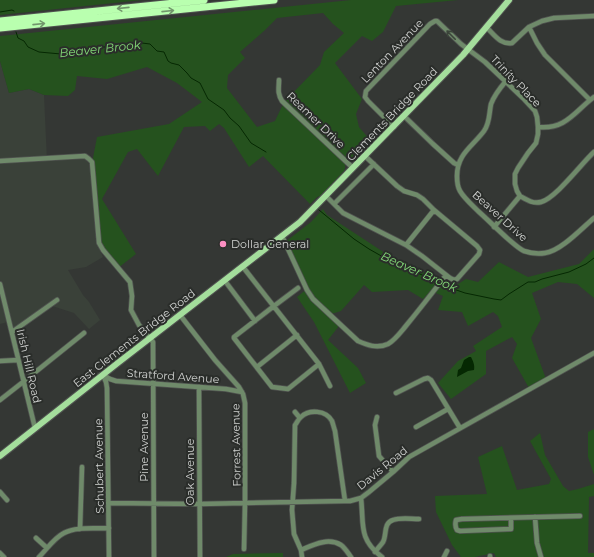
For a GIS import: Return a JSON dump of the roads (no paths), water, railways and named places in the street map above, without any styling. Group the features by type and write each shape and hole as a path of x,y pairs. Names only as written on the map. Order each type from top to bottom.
{"highway":[{"path":"0,21 204,0"},
{"path":"0,28 274,0"}],"main road":[{"name":"Clements Bridge Road","path":"282,236 300,222 326,196 468,50 509,0"},
{"name":"East Clements Bridge Road","path":"0,456 282,236"}],"street":[{"path":"486,27 500,41 509,44 529,27 542,21 554,18 594,16"},
{"name":"Trinity Place","path":"435,21 439,22 461,44 485,62 523,98 535,112 538,127"},
{"name":"Lenton Avenue","path":"394,126 368,101 365,97 366,91 430,24 435,21"},
{"path":"529,27 536,43 544,55 592,98 572,117 563,123 550,127 538,127 536,143 521,163 516,174 515,184 517,191 520,196 531,202 536,203 546,200 560,189 594,152"},
{"name":"Reamer Drive","path":"280,80 278,94 282,101 353,168"},
{"path":"404,116 433,144 458,165 460,158 485,130 488,123 491,104 506,81"},
{"path":"0,161 85,156 92,162 99,243 103,250 130,282 132,296 131,310 139,325 150,338"},
{"path":"326,196 343,213 406,245 452,280 457,279 479,254 480,250 423,199 417,195 404,191 397,186 365,156"},
{"path":"334,204 374,164"},
{"name":"Beaver Drive","path":"458,165 456,175 457,184 460,191 494,227 524,250 540,254 556,250 594,218"},
{"path":"494,227 520,196"},
{"path":"406,245 434,210"},
{"path":"282,236 307,290 313,299 358,341 374,347 387,344 395,338 413,318 446,275"},
{"path":"242,267 319,364 330,386"},
{"path":"225,280 255,321"},
{"name":"Irish Hill Road","path":"0,284 35,428"},
{"path":"298,288 234,338 272,387 288,389 319,364"},
{"path":"12,332 57,300"},
{"name":"Forrest Avenue","path":"180,315 215,360 239,387 245,403 244,550"},
{"path":"0,400 84,333"},
{"path":"257,367 297,335"},
{"name":"Pine Avenue","path":"150,338 153,342 154,557"},
{"name":"Davis Road","path":"108,503 199,504 350,501 361,498 394,472 409,457 594,353"},
{"path":"0,361 18,360"},
{"name":"Stratford Avenue","path":"103,375 116,381 226,389 242,392"},
{"name":"Schubert Avenue","path":"103,375 107,388 109,557"},
{"path":"396,393 424,379 428,378 432,380 460,428"},
{"name":"Oak Avenue","path":"199,387 200,557"},
{"path":"416,427 448,409"},
{"path":"295,412 300,418"},
{"path":"302,557 301,550 293,530 292,502 294,483 295,426 300,418 307,413 321,413 332,421 345,501"},
{"path":"377,417 375,424 379,456 394,472"},
{"path":"80,529 82,467"},
{"path":"0,492 7,500"},
{"path":"361,498 363,532 368,543 375,552 382,557"},
{"path":"511,518 511,529 460,531 456,530 455,528 456,520 462,519 580,516"},
{"path":"535,517 537,543 541,557"},
{"path":"375,552 383,542 386,529 391,520 419,519"},
{"path":"39,557 57,538 64,533 80,529 109,528"},
{"path":"36,538 47,548"},
{"path":"301,550 324,542 332,542 340,545 351,557"},
{"path":"444,557 447,551"},
{"path":"0,553 4,557"}],"waterway":[{"name":"Beaver Brook","path":"0,12 14,11"},
{"name":"Beaver Brook","path":"16,32 18,38 24,41 28,47 39,52 61,54 100,47 122,47 142,43 150,44 157,51 164,52 168,61 179,65 191,78 200,83 208,99 224,110 239,126 251,143 266,152"},
{"name":"Beaver Brook","path":"319,210 354,239 369,249 392,262 437,282"},
{"name":"Beaver Brook","path":"442,285 465,293 501,300 528,282 535,282 569,272 586,264 594,258"}],"place":[{"name":"Dollar General","path":"223,244"}]}
